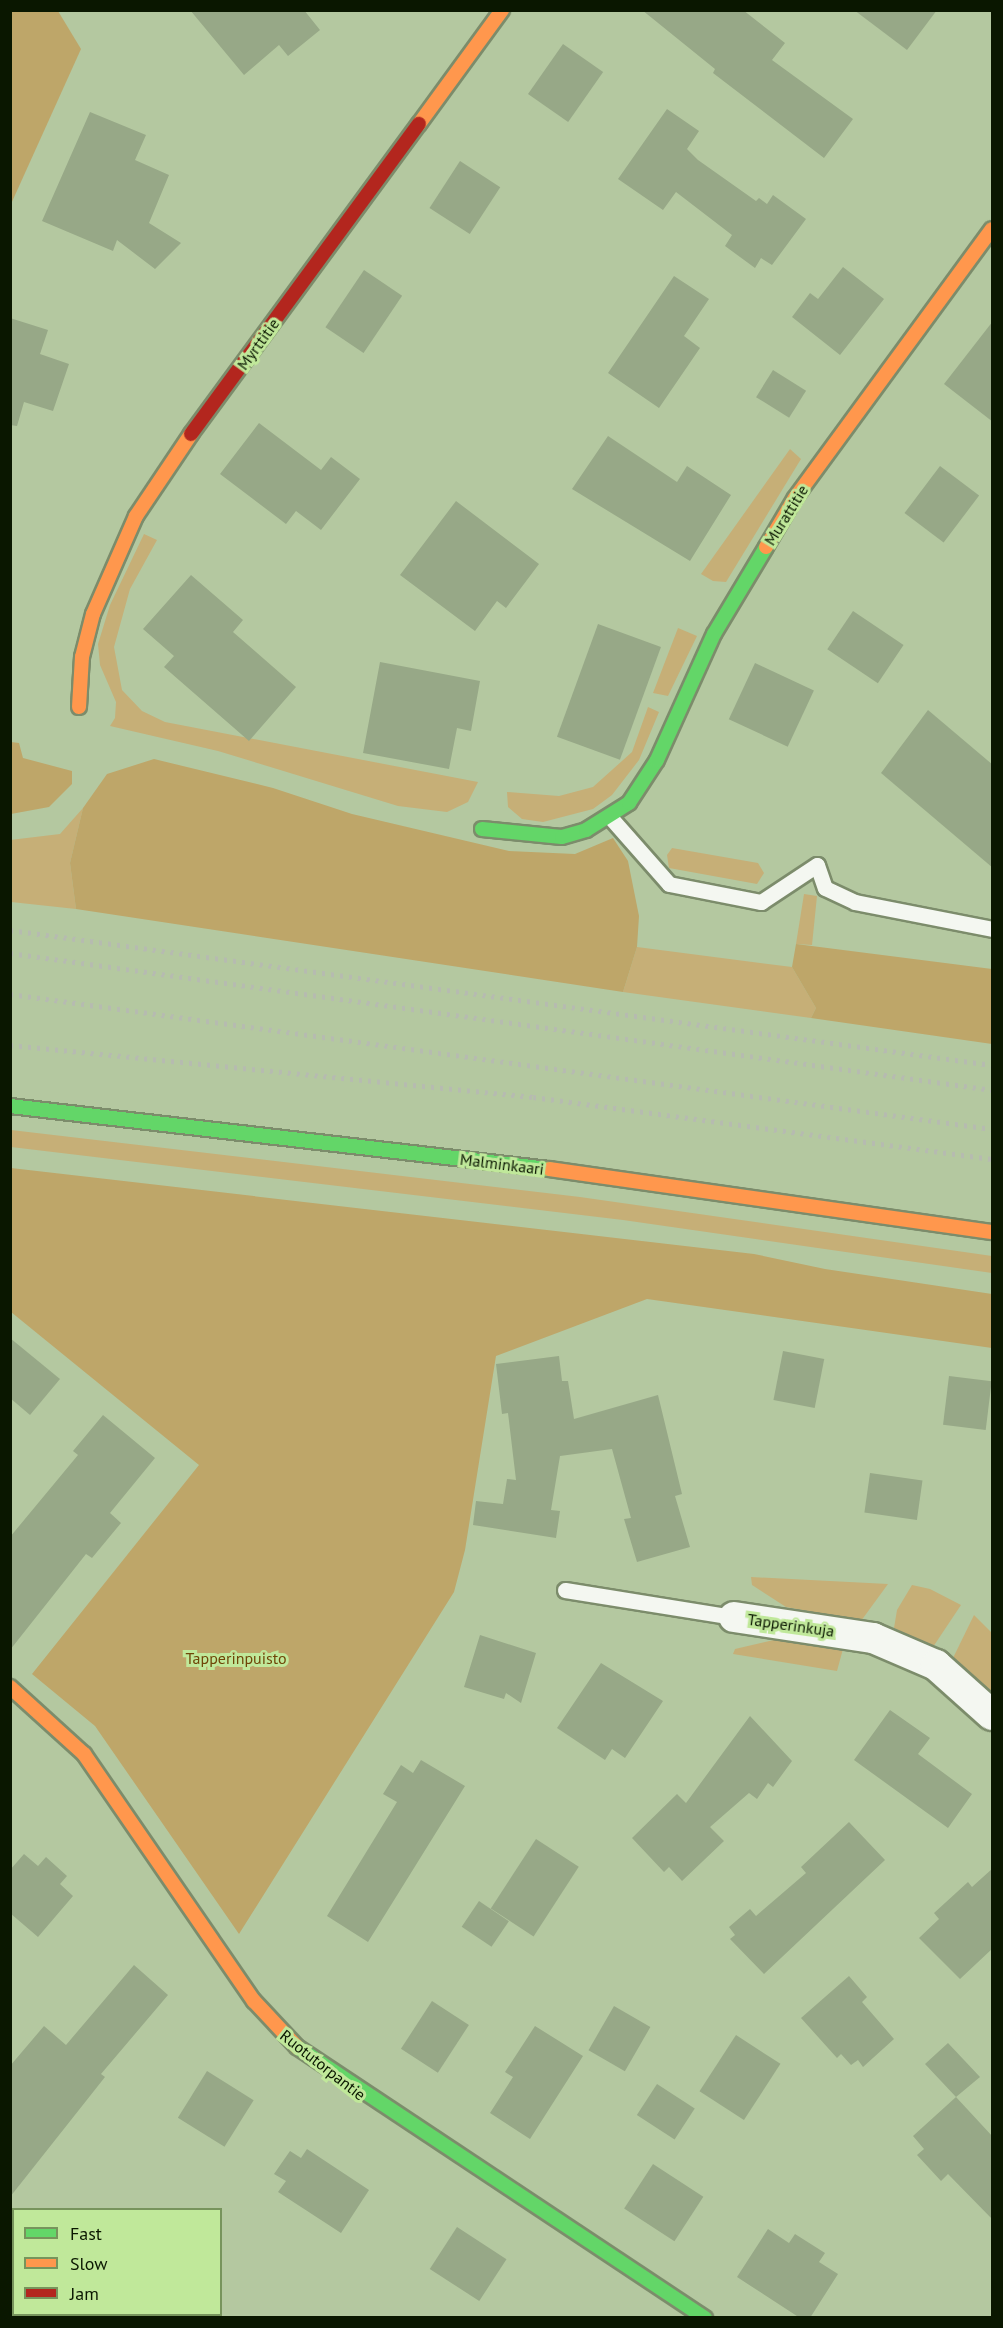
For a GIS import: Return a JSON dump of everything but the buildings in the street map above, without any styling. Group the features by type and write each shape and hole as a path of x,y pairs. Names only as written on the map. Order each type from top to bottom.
{"street":[{"name":"Myrttitie","path":"79,707 82,657 93,614 136,516 169,464 502,10"},
{"name":"Murattitie","path":"610,818 644,783 714,634 795,498 993,229"},
{"path":"482,829 536,837 562,837 610,818"},
{"name":"Malminkaari","path":"10,1106 540,1168 993,1232"},
{"name":"Tapperinkuja","path":"734,1617 873,1638 901,1648 936,1665 993,1715"},
{"name":"Ruotutorpantie","path":"10,1687 84,1754 254,2001 306,2056 705,2318"}],"lane":[{"path":"610,818 669,884 761,902 817,866 825,888 855,903 993,929"},
{"name":"Tapperinkuja","path":"566,1590 734,1617"}],"shaded area":[{"path":"790,449 801,459 726,582 713,581 701,574"},
{"path":"144,534 157,540 130,589 114,647 122,690 142,711 165,722 478,782 468,802 447,812 398,806 218,751 110,726 115,718 116,702 100,665 98,644 110,605"},
{"path":"678,628 697,636 668,696 653,693"},
{"path":"648,707 659,712 639,760 612,795 593,809 543,822 522,819 508,807 507,792 559,796 593,787 632,752"},
{"path":"83,808 70,863 76,909 11,902 10,840 60,834"},
{"path":"672,848 758,863 764,873 757,884 669,868 667,855"},
{"path":"804,894 817,896 812,945 796,944"},
{"path":"637,947 792,967 816,1008 811,1018 623,992"},
{"path":"11,1130 580,1197 992,1256 992,1273 623,1220 11,1147"},
{"path":"751,1577 888,1584 861,1621 786,1607 752,1585"},
{"path":"912,1585 930,1589 961,1605 933,1647 894,1628 897,1610"},
{"path":"974,1615 992,1633 992,1692 953,1658"},
{"path":"778,1639 843,1649 837,1671 733,1654 735,1649"}],"green space":[{"path":"11,10 58,11 81,49 11,204"},
{"path":"11,742 19,743 23,758 72,771 72,784 49,807 11,814"},
{"path":"154,759 273,788 352,814 509,851 575,854 613,838 628,861 639,916 637,947 623,992 76,909 70,863 83,808 107,774"},
{"path":"796,944 992,969 992,1044 811,1018 816,1008 792,967"},
{"name":"Tapperinpuisto","path":"11,1168 754,1254 825,1269 992,1294 992,1348 647,1299 496,1356 465,1550 454,1592 239,1934 95,1726 32,1674 199,1465 11,1312"},
{"path":"10,2208 12,2316 180,2317 11,2317"}],"railway":[{"path":"10,930 992,1065"},
{"path":"10,953 992,1090"},
{"path":"10,994 992,1129"},
{"path":"10,1045 533,1097 992,1159"}],"traffic: fast":[{"path":"482,829 562,837 586,830 629,803 657,760 714,634 766,547"},
{"path":"10,1106 549,1169"},
{"path":"297,2047 705,2318"}],"traffic: slow":[{"path":"419,124 502,10"},
{"path":"766,547 795,498 992,229"},
{"path":"79,707 82,657 93,614 136,516 191,434"},
{"path":"549,1169 992,1232"},
{"path":"10,1687 84,1754 254,2001 297,2047"}],"traffic: jam":[{"path":"191,434 419,124"}]}
